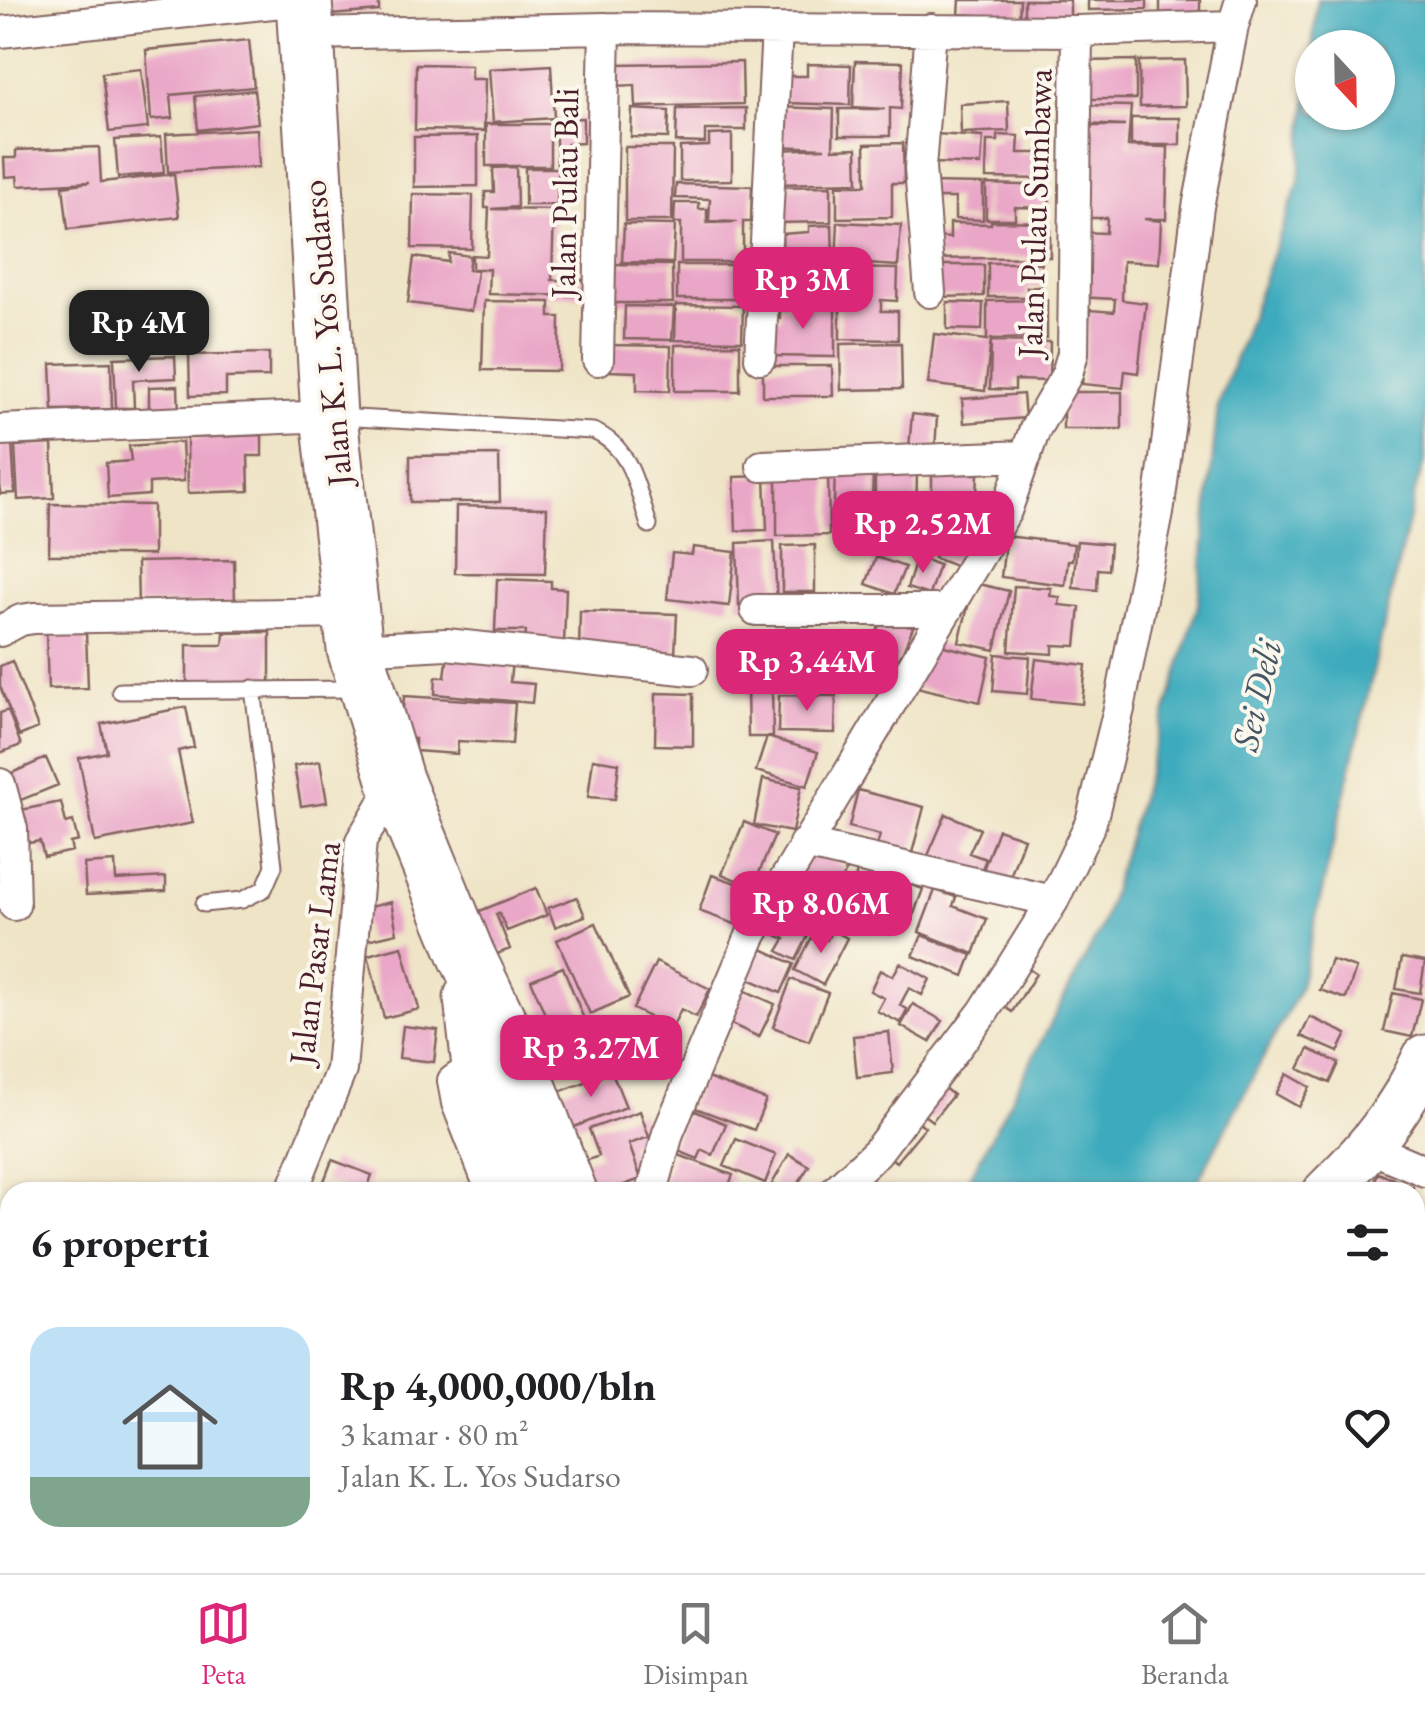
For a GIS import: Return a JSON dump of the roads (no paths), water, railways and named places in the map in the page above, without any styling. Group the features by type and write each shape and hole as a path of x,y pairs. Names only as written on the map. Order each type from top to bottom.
{"highway":[{"name":"Jalan K. L. Yos Sudarso","path":"304,11 329,416 358,654 396,782 467,956"},
{"path":"467,956 483,1092 518,1182"},
{"path":"467,956 524,1075 565,1182"}],"street":[{"path":"0,32 304,11 605,28 675,14 777,28 939,19 1076,32 1237,13 1198,207 1158,513 1091,822 1053,901 960,1043 878,1152 845,1182"},
{"path":"930,292 920,168 939,19"},
{"name":"Jalan Pulau Bali","path":"598,360 605,28"},
{"path":"760,358 777,28"},
{"name":"Jalan Pulau Sumbawa","path":"655,1182 668,1133 751,936 1006,511 1035,429 1067,374 1074,353 1076,32"},
{"path":"0,430 329,416"},
{"path":"762,466 1026,456"},
{"path":"756,610 946,610"},
{"path":"0,631 34,618 358,654 446,644 692,670"},
{"name":"Jalan Pasar Lama","path":"296,1182 341,1070 361,841 396,782"},
{"path":"0,784 12,829 14,904"},
{"path":"804,844 1053,901"},
{"path":"1336,1182 1371,1148 1409,1094 1425,1058"},
{"path":"480,1062 453,1081 457,1102 488,1182"},
{"path":"1371,1148 1425,1170"}],"lane":[{"path":"329,416 593,431 607,437 628,461 649,525"},
{"path":"120,691 253,688 358,654"},
{"path":"204,904 242,900 264,889 274,866 253,688"}],"water":[{"name":"Sei Deli","path":"1317,0 1425,0 1425,460 1299,990 1197,1182 967,1182 1101,928 1198,605 1218,405 1299,182 1304,130 1395,130 1395,30 1314,30"}]}
